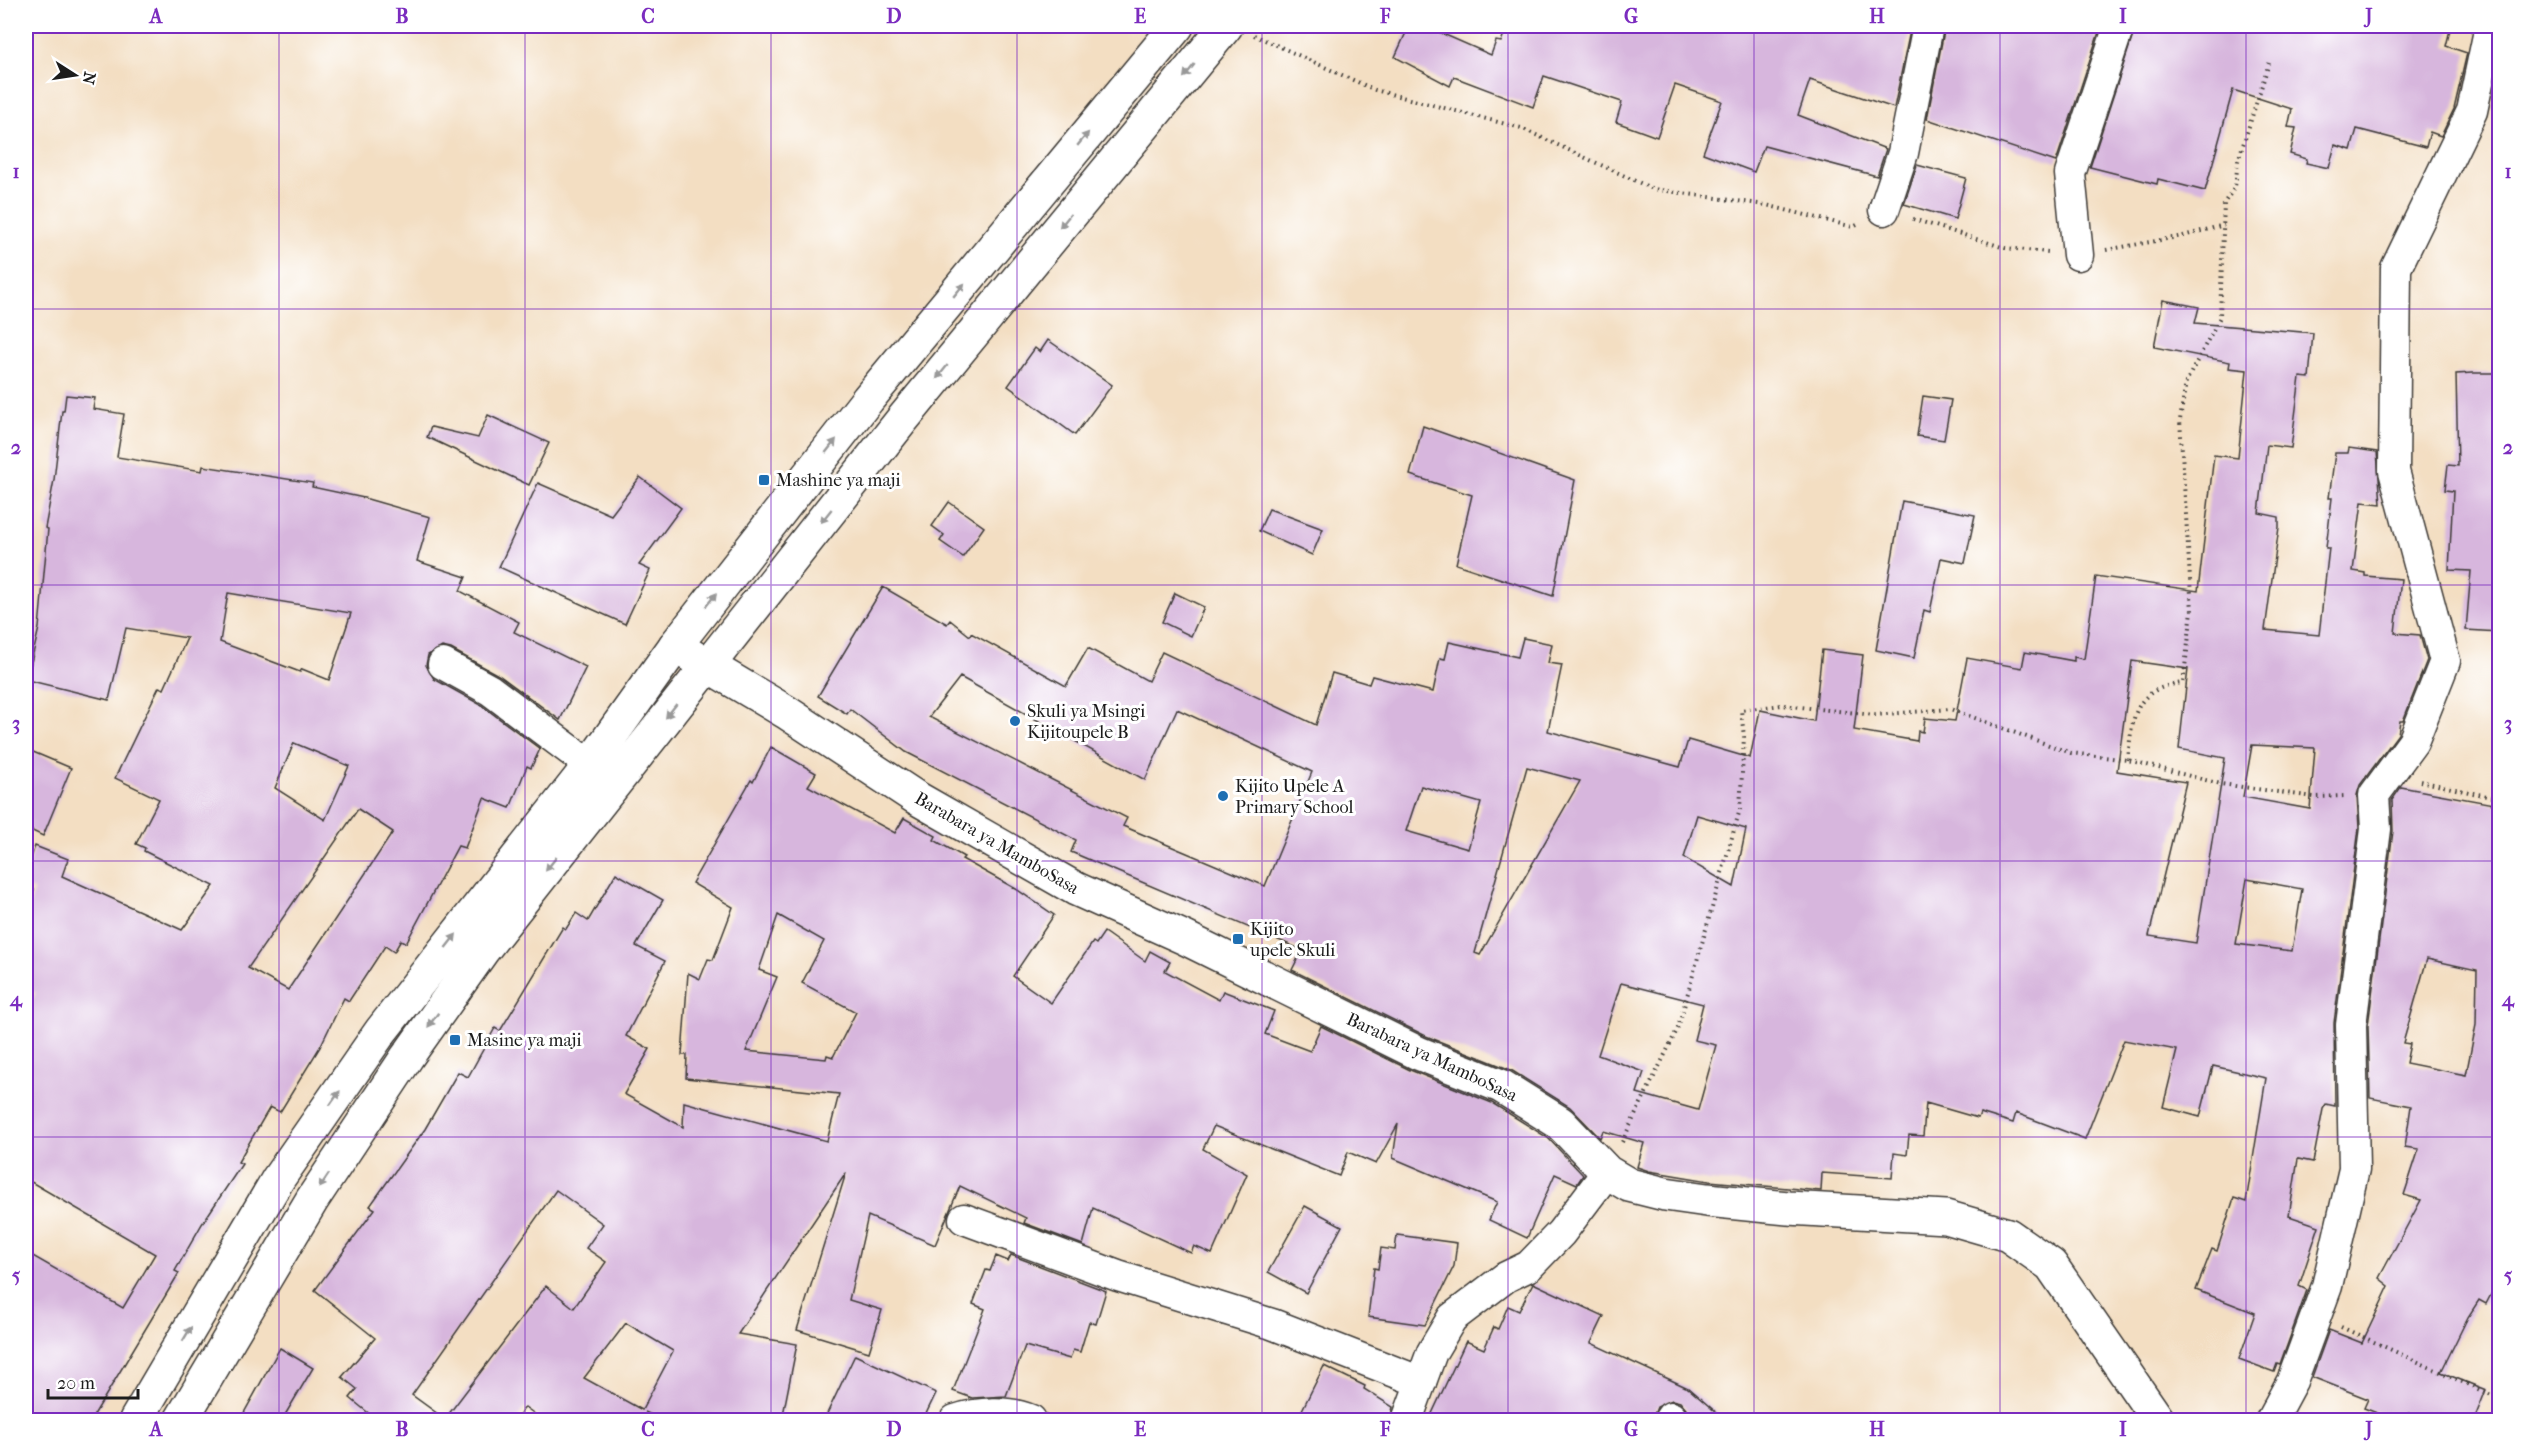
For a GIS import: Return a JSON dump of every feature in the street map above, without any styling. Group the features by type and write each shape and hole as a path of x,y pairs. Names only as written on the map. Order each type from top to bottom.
{"main road":[{"path":"136,1420 278,1179 368,1049 590,765 675,646 868,399 1177,26"},
{"path":"181,1420 312,1200 407,1057 483,950 902,420 1236,28"},
{"name":"Barabara ya MamboSasa","path":"675,646 915,796 1076,889 1185,938 1418,1053 1501,1086 1560,1123 1607,1172 1629,1185 1665,1194 1788,1208 1946,1217 2008,1235 2051,1265 2158,1420"}],"street":[{"path":"1884,210 1903,153 1928,26"},
{"path":"2078,255 2070,174 2119,26"},
{"path":"2271,1420 2292,1381 2327,1286 2354,1169 2351,1025 2376,829 2374,795 2413,742 2445,661 2394,471 2396,268 2472,111 2490,26"},
{"path":"443,664 490,690 590,765"},
{"path":"1407,1420 1432,1352 1452,1318 1506,1277 1529,1266 1561,1233 1607,1172"},
{"path":"964,1219 1118,1276 1272,1324 1421,1382"},
{"path":"955,1420 995,1413 1019,1415 1031,1420"}],"path":[{"path":"1236,28 1375,90 1521,128 1653,189 1766,205 1852,227 1884,210 2005,248 2078,255 2183,236 2224,225"},
{"path":"2128,760 2132,718 2141,703 2161,685 2183,683 2192,611 2181,420 2186,382 2220,317 2224,203 2235,187 2238,161 2269,63"},
{"path":"1607,1172 1678,1028 1740,809 1744,737 1741,710 1782,705 1875,715 1950,709 2071,753 2128,760 2244,787 2314,797 2374,795"},
{"path":"2413,779 2499,799"},
{"path":"2317,1315 2499,1399"}],"building":[{"path":"1409,26 1425,26 1491,55 1496,41 1501,42 1507,26 1911,26 1894,108 1810,80 1798,115 1886,149 1877,176 1764,146 1754,172 1703,153 1722,101 1675,85 1657,137 1616,122 1622,102 1544,76 1533,107 1454,77 1450,86 1395,57"},
{"path":"1945,26 2101,26 2056,162 1927,119"},
{"path":"2136,26 2451,26 2446,46 2467,53 2454,109 2441,136 2430,132 2426,147 2357,129 2351,150 2335,145 2329,168 2306,163 2307,159 2290,154 2296,128 2288,127 2292,109 2233,90 2205,191 2158,179 2157,184 2090,167"},
{"path":"1917,165 1966,178 1955,219 1904,204"},
{"path":"2163,300 2199,307 2195,323 2313,333 2309,378 2300,377 2291,448 2267,445 2259,513 2279,517 2279,527 2265,630 2319,635 2329,548 2326,548 2332,498 2329,498 2335,453 2348,453 2349,448 2377,452 2381,504 2362,502 2353,571 2365,573 2365,576 2401,579 2395,633 2420,635 2427,660 2403,721 2400,721 2398,734 2360,785 2357,795 2359,828 2334,1023 2335,1106 2326,1104 2323,1109 2313,1162 2298,1159 2289,1216 2319,1226 2299,1286 2307,1290 2280,1365 2277,1364 2274,1372 2239,1359 2255,1313 2196,1290 2212,1249 2217,1251 2234,1198 2246,1202 2266,1078 2213,1066 2200,1117 2163,1107 2177,1050 2124,1040 2085,1139 2016,1113 2013,1123 1980,1113 1978,1118 1926,1103 1923,1136 1909,1135 1907,1155 1894,1153 1892,1178 1822,1173 1821,1191 1709,1181 1649,1171 1637,1167 1644,1143 1603,1131 1600,1138 1570,1107 1511,1070 1426,1036 1292,970 1302,950 1071,852 1076,840 906,752 850,709 847,714 818,696 883,587 947,624 950,620 970,636 971,633 1066,686 1088,648 1148,681 1162,652 1316,725 1332,673 1369,684 1372,676 1433,692 1440,658 1445,659 1449,642 1518,657 1523,638 1552,644 1548,663 1562,665 1548,731 1680,767 1688,740 1750,758 1760,710 1814,721 1822,650 1863,655 1854,730 1917,741 1918,731 1923,732 1925,718 1955,721 1967,658 2022,668 2025,652 2074,661 2074,657 2084,659 2096,576 2198,591 2214,455 2238,458 2247,370 2229,368 2230,362 2154,347","holes":["2132,661 2188,669 2179,749 2225,758 2196,943 2149,936 2186,782 2117,771","960,677 1145,780 1177,709 1312,772 1265,886 1123,826 1127,818 929,717","2252,745 2315,748 2310,809 2243,797","1527,767 1580,781 1480,955 1475,953","1421,786 1481,803 1468,849 1406,831","1697,815 1746,829 1734,887 1684,858","2247,879 2302,889 2292,951 2236,944","1621,983 1703,1004 1694,1040 1716,1045 1698,1110 1637,1093 1644,1072 1598,1055"]},
{"path":"1048,340 1112,385 1075,435 1008,386 1035,348 1040,352"},
{"path":"2499,373 2499,632 2466,630 2471,571 2449,570 2453,491 2445,490 2448,465 2458,466 2456,374"},
{"path":"66,395 95,398 93,409 124,414 117,457 202,471 203,466 313,483 312,487 364,498 430,517 417,561 466,577 460,591 519,622 514,632 586,667 560,720 500,676 451,649 442,647 428,655 426,665 434,679 481,705 540,749 531,768 527,766 510,808 484,798 465,848 458,846 406,943 401,940 394,952 385,946 349,1001 344,998 320,1047 280,1112 270,1107 238,1162 242,1164 202,1224 175,1271 179,1273 91,1420 26,1420 26,1252 123,1308 155,1254 26,1179 26,1010 36,993 26,988 26,919 34,890 26,887 26,872 35,846 68,859 62,876 182,930 214,886 144,851 145,848 136,844 159,799 115,778 159,687 164,689 187,638 126,628 109,700 27,680 39,628 48,529 45,528 54,480 62,411 64,411","holes":["228,593 351,613 329,680 302,669 300,672 220,642","294,743 349,766 325,820 275,788","358,809 393,832 288,990 248,968"]},
{"path":"1923,396 1951,400 1944,440 1917,436"},
{"path":"488,415 549,443 529,485 427,437 431,427 478,438"},
{"path":"1423,426 1575,480 1553,596 1456,564 1472,495 1410,475"},
{"path":"640,477 681,508 639,565 650,570 625,624 499,567 538,483 611,515"},
{"path":"1902,501 1975,515 1965,563 1941,558 1930,612 1924,610 1914,658 1876,650"},
{"path":"949,502 984,527 963,557 940,541 944,535 932,526"},
{"path":"1269,509 1323,529 1312,555 1259,531"},
{"path":"1175,593 1204,607 1191,636 1162,622"},
{"path":"771,747 816,773 808,786 895,833 904,818 936,836 934,840 964,857 962,859 1016,889 1054,915 1013,976 1051,1003 1093,942 1096,944 1104,932 1145,961 1150,951 1170,962 1165,971 1219,1000 1223,991 1274,1011 1265,1034 1310,1051 1321,1026 1410,1070 1492,1103 1548,1138 1583,1175 1577,1184 1555,1174 1527,1238 1489,1220 1497,1202 1393,1158 1398,1124 1376,1164 1348,1152 1339,1176 1214,1126 1203,1149 1247,1174 1212,1254 1194,1246 1191,1253 1093,1208 1083,1245 1024,1223 1026,1218 960,1186 935,1245 868,1216 849,1300 882,1310 869,1352 797,1330 846,1173 738,1334 797,1344 782,1420 662,1420 645,1412 660,1420 543,1420 525,1407 516,1420 377,1420 350,1398 357,1389 342,1377 375,1338 315,1290 375,1209 370,1206 425,1129 458,1072 468,1077 495,1028 500,1031 563,927 566,929 576,913 588,921 616,873 663,900 636,946 665,961 626,1036 650,1049 624,1094 683,1127 684,1102 827,1141 839,1094 686,1078 687,1055 682,1055 688,973 700,979 708,959 713,960 733,907 692,883 751,780 753,782","holes":["778,915 824,941 802,983 856,1012 833,1057 827,1055 826,1059 746,1051 777,977 759,970","556,1190 603,1224 586,1248 606,1262 574,1308 546,1286 445,1419 412,1395","626,1323 673,1351 642,1410 584,1378"]},
{"path":"26,749 71,768 43,836 26,828"},
{"path":"2401,787 2499,805 2499,1279 2486,1304 2479,1300 2468,1317 2441,1372 2486,1390 2474,1420 2427,1420 2409,1413 2406,1420 2395,1420 2364,1408 2368,1399 2312,1377 2329,1330 2362,1343 2389,1286 2379,1278 2421,1200 2404,1195 2419,1149 2405,1147 2411,1106 2370,1098 2368,1026 2393,831 2392,800","holes":["2427,959 2477,970 2476,1025 2466,1075 2406,1063 2410,1044 2403,1043"]},
{"path":"1305,1206 1342,1226 1306,1293 1268,1272"},
{"path":"1397,1235 1457,1243 1454,1266 1425,1325 1368,1317 1374,1268 1378,1269 1381,1248 1395,1250"},
{"path":"1011,1255 1106,1291 1096,1324 1089,1322 1080,1352 1073,1350 1070,1359 1025,1346 1006,1396 972,1398 953,1391 985,1309 973,1304 986,1270 990,1271 996,1256 1008,1261"},
{"path":"1533,1283 1604,1316 1591,1343 1688,1388 1725,1420 1687,1420 1686,1409 1680,1402 1672,1400 1657,1407 1652,1420 1429,1420 1466,1341 1484,1349 1494,1327 1498,1329 1508,1306 1519,1311"},
{"path":"280,1348 313,1368 282,1420 240,1420"},
{"path":"855,1355 936,1393 923,1420 824,1420"},
{"path":"1324,1366 1365,1386 1364,1389 1393,1407 1390,1420 1297,1420"}],"place":[{"name":"Mashine ya maji","path":"764,480"},
{"name":"Skuli ya Msingi Kijitoupele B","path":"1015,721"},
{"name":"Kijito Upele A Primary School","path":"1223,796"},
{"name":"Kijito upele Skuli","path":"1238,939"},
{"name":"Masine ya maji","path":"455,1040"}]}
